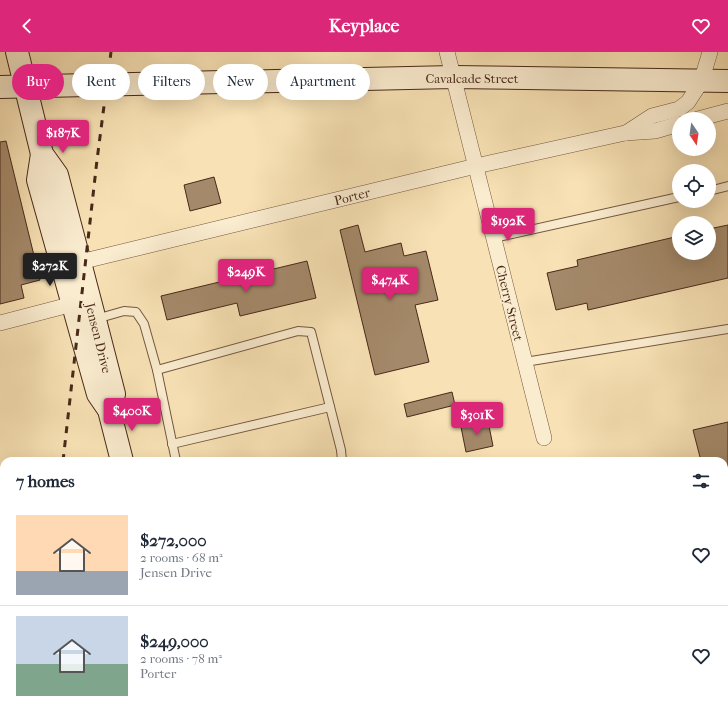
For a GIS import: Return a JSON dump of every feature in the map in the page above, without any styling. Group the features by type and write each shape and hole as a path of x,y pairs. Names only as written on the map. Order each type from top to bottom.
{"main road":[{"name":"Jensen Drive","path":"17,52 20,64"},
{"name":"Cavalcade Street","path":"64,86 453,77 702,82 728,81"},
{"name":"Cavalcade Street","path":"0,87 12,87"},
{"name":"Jensen Drive","path":"28,100 42,154 57,175 80,262 114,394 109,410"},
{"name":"Jensen Drive","path":"42,154 38,180 98,394 109,410 121,457"}],"street":[{"name":"Cherry Street","path":"447,52 544,438"},
{"name":"Porter","path":"626,133 652,116 679,108 688,102 702,82 710,52"},
{"path":"716,114 728,111"},
{"name":"Porter","path":"80,262 476,166 626,133 656,131 672,126"},
{"path":"0,323 73,304"}],"lane":[{"path":"716,189 728,186"},
{"path":"494,238 672,199"},
{"path":"95,320 124,311 136,312 144,324 156,370 175,457"},
{"path":"525,362 728,329"},
{"path":"156,370 298,331 311,332 342,457"},
{"path":"172,444 330,407"}],"building":[{"path":"6,141 40,280 21,285 24,298 0,304 0,142"},
{"path":"214,177 221,203 190,211 184,185"},
{"path":"358,225 365,252 401,243 404,256 426,251 438,300 415,305 429,362 375,375 340,230"},
{"path":"728,225 728,278 588,310 587,303 556,310 547,273 578,266 577,260 672,238 672,260 716,260 716,228"},
{"path":"307,261 316,298 240,316 237,303 167,320 161,296"},
{"path":"452,392 455,405 407,417 404,404"},
{"path":"488,421 493,446 466,452 461,427"},
{"path":"728,422 728,457 700,457 693,430"}],"railway":[{"path":"63,457 97,160 111,52"}]}
